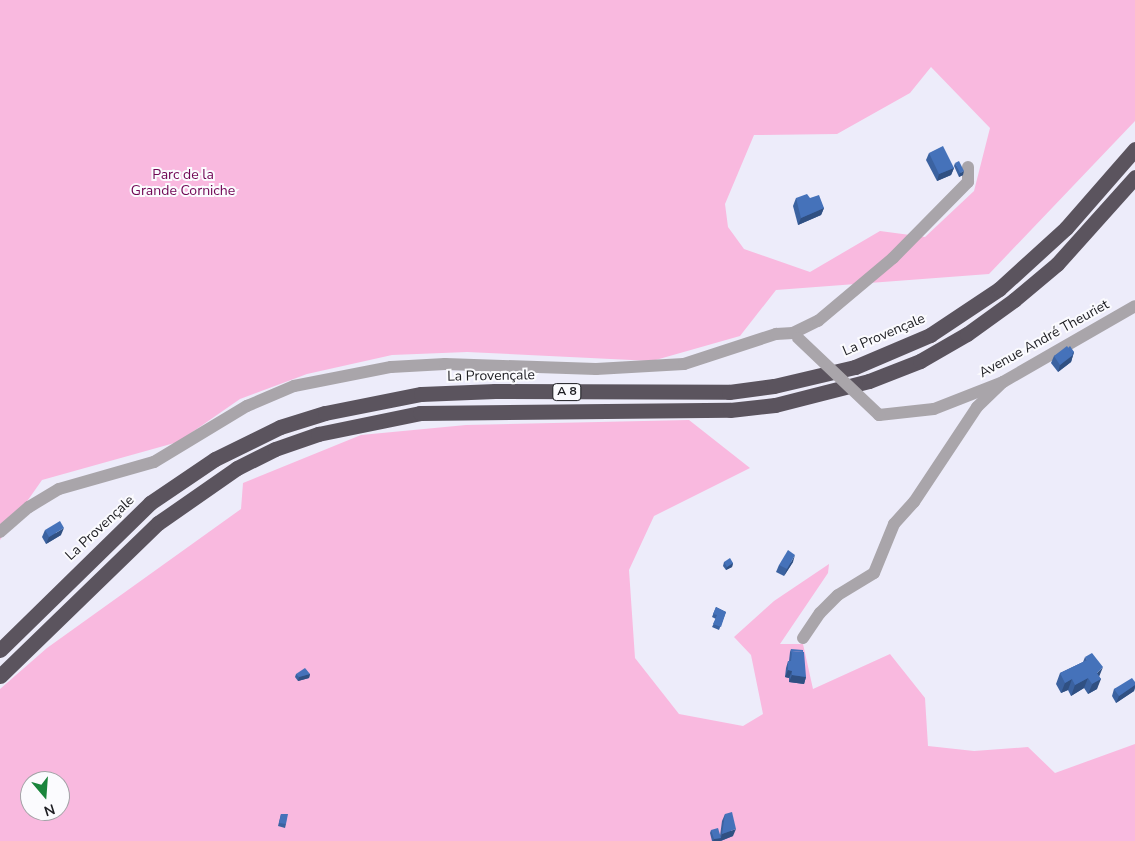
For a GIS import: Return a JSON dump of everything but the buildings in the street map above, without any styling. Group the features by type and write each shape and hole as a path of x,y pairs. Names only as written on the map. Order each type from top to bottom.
{"highway":[{"name":"La Provençale","path":"0,650 150,503 215,459 280,428 325,413 421,394 495,391 729,392 810,379 855,367 930,335 999,289 1066,228 1135,148"},
{"name":"A 8","path":"0,676 158,523 236,468 275,449 318,434 420,413 730,410 775,405 870,381 920,360 967,334 1014,300 1057,264 1135,177"}],"street":[{"path":"0,532 29,507 59,489 154,462 247,406 294,386 391,367 445,364 596,369 675,365 720,354 776,334 795,336 818,321 935,218 968,182 968,167"},
{"name":"Avenue André Theuriet","path":"795,336 879,415 934,409 1003,382 1135,306"},
{"path":"803,638 820,613 838,595 874,573 894,524 914,502 977,407 1003,382"}],"green space":[{"name":"Parc de la Grande Corniche","path":"0,0 1135,0 1135,121 989,274 776,290 740,336 652,361 467,352 392,355 307,374 240,399 178,442 42,480 0,540","holes":["931,67 990,128 974,191 925,237 880,231 810,272 744,249 728,227 725,204 754,135 837,134 910,93"]},
{"path":"689,420 750,468 654,516 629,570 635,658 679,714 743,726 763,714 751,655 734,637 774,601 829,564 828,573 780,644 803,644 813,689 890,654 925,698 928,746 974,751 1028,747 1055,773 1135,744 1135,841 0,841 0,689 47,648 241,509 243,483 361,435 466,425"}]}
